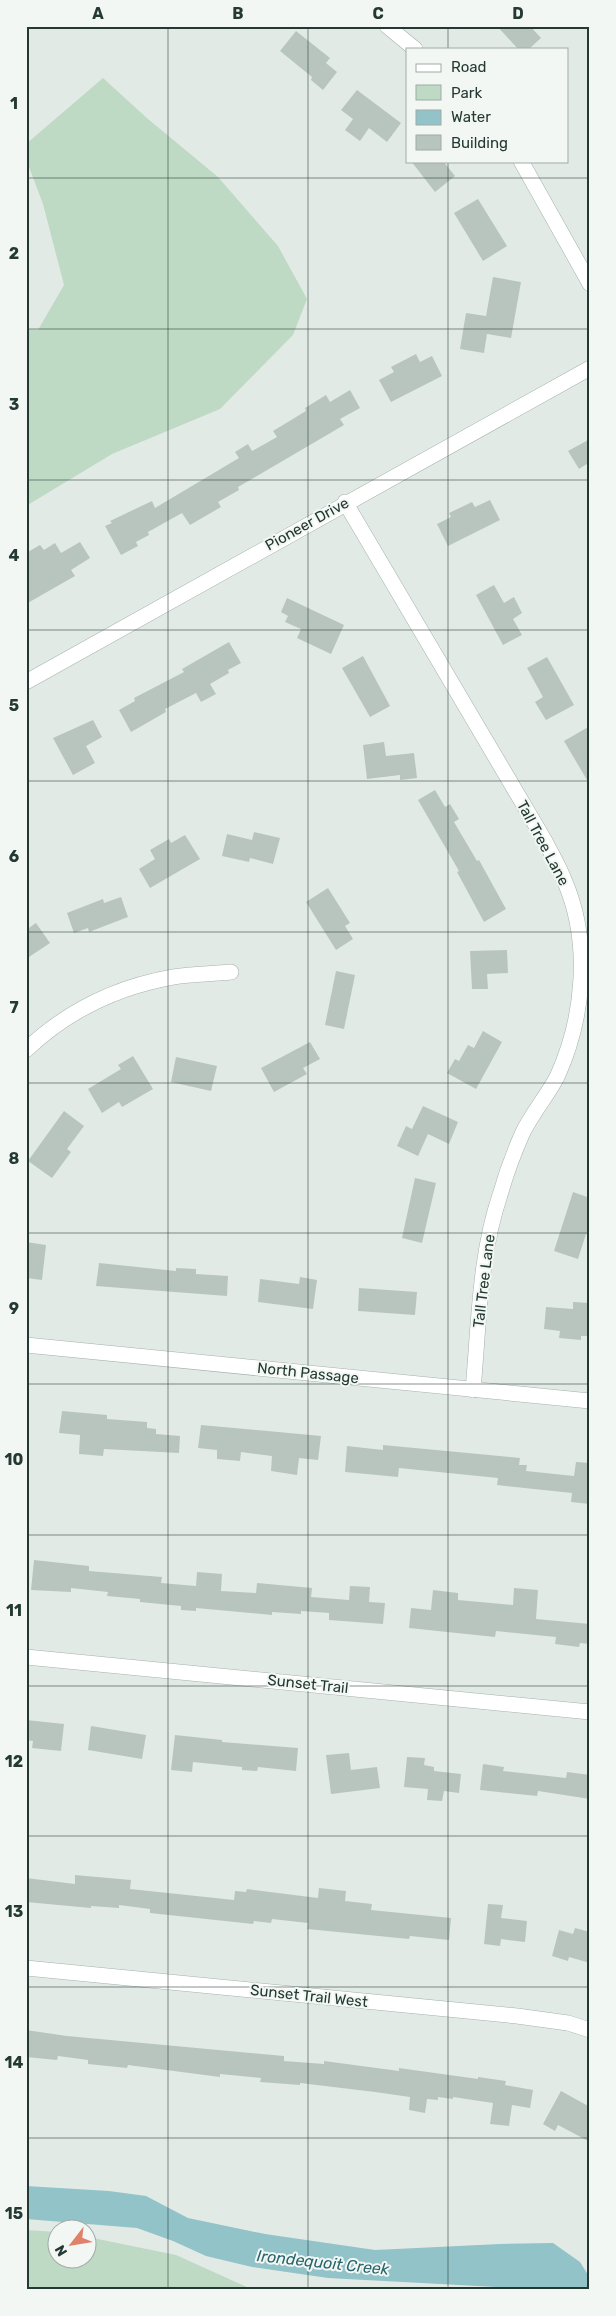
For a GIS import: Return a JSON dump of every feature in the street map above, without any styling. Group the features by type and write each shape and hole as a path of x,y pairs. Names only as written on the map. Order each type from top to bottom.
{"street":[{"path":"387,26 414,48"},
{"path":"522,162 590,284"},
{"name":"Pioneer Drive","path":"26,682 345,502 590,368"},
{"name":"Tall Tree Lane","path":"345,502 545,841 566,882 578,928 581,986 571,1043 556,1078 524,1130 508,1170 490,1232 485,1258 473,1390"},
{"path":"26,1050 48,1029 101,999 136,986 173,977 231,972"},
{"name":"North Passage","path":"26,1345 590,1401"},
{"name":"Sunset Trail","path":"26,1657 590,1712"},
{"name":"Sunset Trail West","path":"26,1968 517,2016 568,2023 590,2030"}],"green space":[{"path":"103,78 148,119 218,177 278,246 307,299 293,335 220,409 112,454 26,506 26,329 38,330 64,285 43,204 26,159 26,144"},
{"path":"26,2230 48,2231 48,2268 98,2268 98,2239 176,2255 249,2288 267,2290 26,2290"}],"water":[{"name":"Irondequoit Creek","path":"26,2186 109,2191 146,2196 188,2218 265,2234 375,2250 553,2243 580,2262 590,2278 590,2290 550,2290 328,2278 252,2267 206,2256 137,2228 98,2225 98,2218 48,2218 48,2221 26,2219"}],"building":[{"path":"497,26 530,26 541,38 530,48 517,48"},
{"path":"296,31 330,58 326,63 337,72 323,90 311,80 312,77 280,51"},
{"path":"357,90 401,123 387,142 369,128 360,141 345,130 353,119 341,110"},
{"path":"412,162 444,162 455,176 435,192"},
{"path":"478,199 507,246 483,261 454,213"},
{"path":"493,277 521,282 511,338 487,334 484,353 460,349 466,313 486,316"},
{"path":"416,354 420,362 432,356 442,376 391,402 379,380 394,372 391,367"},
{"path":"350,390 360,408 340,419 344,425 238,487 239,490 218,502 221,507 190,525 182,513 148,532 149,535 136,542 138,546 121,555 105,526 112,523 110,521 152,501 155,508 239,458 235,452 248,444 252,451 277,437 273,431 306,411 305,408 326,395 330,402"},
{"path":"590,439 590,462 579,469 568,451"},
{"path":"490,500 500,520 448,546 437,524 451,517 449,513 472,502 475,507"},
{"path":"80,542 90,558 71,570 75,576 26,604 26,553 40,545 44,550 55,543 61,553"},
{"path":"494,585 504,603 514,597 522,613 513,619 522,635 503,645 476,595"},
{"path":"287,598 344,625 331,654 297,638 301,629 285,622 288,616 281,612"},
{"path":"229,642 241,663 228,670 229,673 210,684 216,694 201,702 196,693 165,709 166,712 131,732 119,710 135,701 134,698 184,672 182,669"},
{"path":"363,656 390,706 370,717 342,668"},
{"path":"547,657 574,705 546,720 535,702 543,697 527,668"},
{"path":"93,720 102,737 86,746 95,763 73,775 53,738"},
{"path":"590,726 590,785 564,741"},
{"path":"384,742 386,756 414,753 417,778 400,780 400,775 367,779 363,745"},
{"path":"435,790 445,807 450,804 459,819 454,822 477,861 479,860 506,909 484,922 457,872 459,871 418,800"},
{"path":"254,832 280,838 273,864 250,858 249,862 222,856 227,834 252,840"},
{"path":"185,835 200,859 150,888 139,869 155,859 150,850 169,839 171,843"},
{"path":"328,888 350,923 345,926 353,939 336,950 306,902"},
{"path":"121,897 128,917 89,932 88,928 74,933 67,913 103,899 104,903"},
{"path":"36,923 50,943 26,959 26,930"},
{"path":"507,950 508,973 487,974 488,989 472,989 470,951"},
{"path":"336,971 355,975 344,1029 325,1025"},
{"path":"483,1031 502,1042 476,1089 447,1073 455,1059 459,1061 468,1045 474,1048"},
{"path":"310,1042 320,1059 303,1068 307,1074 274,1092 261,1068"},
{"path":"133,1056 153,1089 122,1107 119,1102 102,1113 88,1089 121,1069 118,1065"},
{"path":"176,1057 217,1066 211,1091 171,1082"},
{"path":"423,1106 458,1122 449,1144 428,1134 418,1156 397,1146 406,1126 412,1129"},
{"path":"64,1111 84,1126 67,1149 71,1152 52,1178 28,1161"},
{"path":"415,1178 436,1183 422,1243 402,1238"},
{"path":"573,1192 590,1198 590,1236 586,1234 578,1259 554,1251"},
{"path":"26,1242 46,1245 42,1280 26,1278"},
{"path":"99,1263 176,1271 176,1268 196,1269 196,1274 228,1276 227,1296 96,1286"},
{"path":"300,1277 317,1280 313,1309 258,1302 260,1279 299,1284"},
{"path":"359,1288 417,1292 415,1315 358,1311"},
{"path":"573,1302 590,1303 590,1336 581,1336 581,1340 559,1338 560,1331 544,1329 546,1307 573,1309"},
{"path":"62,1411 107,1415 107,1419 147,1422 147,1428 156,1429 156,1434 180,1436 179,1453 104,1449 103,1456 79,1454 80,1435 59,1433"},
{"path":"201,1425 321,1436 318,1460 299,1458 297,1475 271,1471 272,1456 241,1452 240,1461 217,1459 217,1450 198,1448"},
{"path":"383,1445 520,1458 519,1465 527,1465 526,1471 574,1476 576,1462 590,1463 590,1504 571,1502 572,1493 497,1485 498,1478 399,1468 398,1477 345,1472 347,1446 383,1450"},
{"path":"34,1560 89,1566 89,1571 162,1577 161,1583 196,1586 197,1572 222,1574 221,1591 256,1593 257,1583 312,1588 311,1597 349,1600 350,1586 370,1587 369,1602 385,1603 383,1624 329,1620 329,1613 301,1611 301,1614 272,1612 272,1615 196,1608 196,1611 181,1610 181,1606 140,1602 140,1599 107,1596 108,1592 71,1588 71,1592 31,1590"},
{"path":"514,1588 538,1590 536,1619 590,1624 590,1644 580,1643 579,1647 555,1644 556,1637 496,1631 495,1637 409,1628 411,1608 431,1610 433,1590 458,1593 458,1600 513,1605"},
{"path":"26,1720 64,1724 61,1751 32,1748 33,1741 26,1740"},
{"path":"91,1726 146,1735 142,1759 88,1750"},
{"path":"175,1735 222,1740 222,1742 298,1748 296,1771 258,1767 257,1771 242,1770 242,1767 193,1762 192,1772 171,1770"},
{"path":"349,1753 351,1770 377,1767 380,1788 331,1794 326,1755"},
{"path":"407,1757 425,1758 424,1765 434,1767 434,1771 461,1774 459,1793 444,1791 442,1801 427,1800 428,1789 404,1787"},
{"path":"483,1764 504,1767 503,1771 566,1778 567,1772 590,1775 590,1799 538,1791 537,1796 480,1790"},
{"path":"75,1875 131,1880 130,1889 234,1900 235,1891 246,1892 247,1889 318,1898 319,1888 346,1891 345,1901 372,1904 371,1910 451,1918 449,1940 410,1936 409,1939 307,1929 308,1923 272,1919 271,1923 254,1921 253,1924 150,1913 150,1909 119,1905 119,1908 91,1906 91,1908 26,1902 26,1878 75,1884"},
{"path":"488,1904 503,1905 501,1918 527,1921 525,1942 501,1939 500,1946 484,1944"},
{"path":"575,1928 590,1932 590,1963 569,1957 568,1961 552,1956 559,1930 573,1934"},
{"path":"26,2030 67,2036 284,2056 284,2061 324,2064 324,2061 399,2071 399,2068 478,2079 478,2077 506,2081 505,2085 533,2090 530,2108 512,2105 509,2126 490,2124 493,2103 453,2097 453,2099 438,2097 438,2100 427,2099 425,2113 409,2110 410,2097 375,2092 300,2083 300,2085 260,2082 261,2078 220,2074 220,2077 128,2065 127,2068 88,2064 88,2060 58,2056 57,2060 26,2057"},
{"path":"561,2091 590,2107 590,2142 558,2125 555,2131 543,2124"}]}
